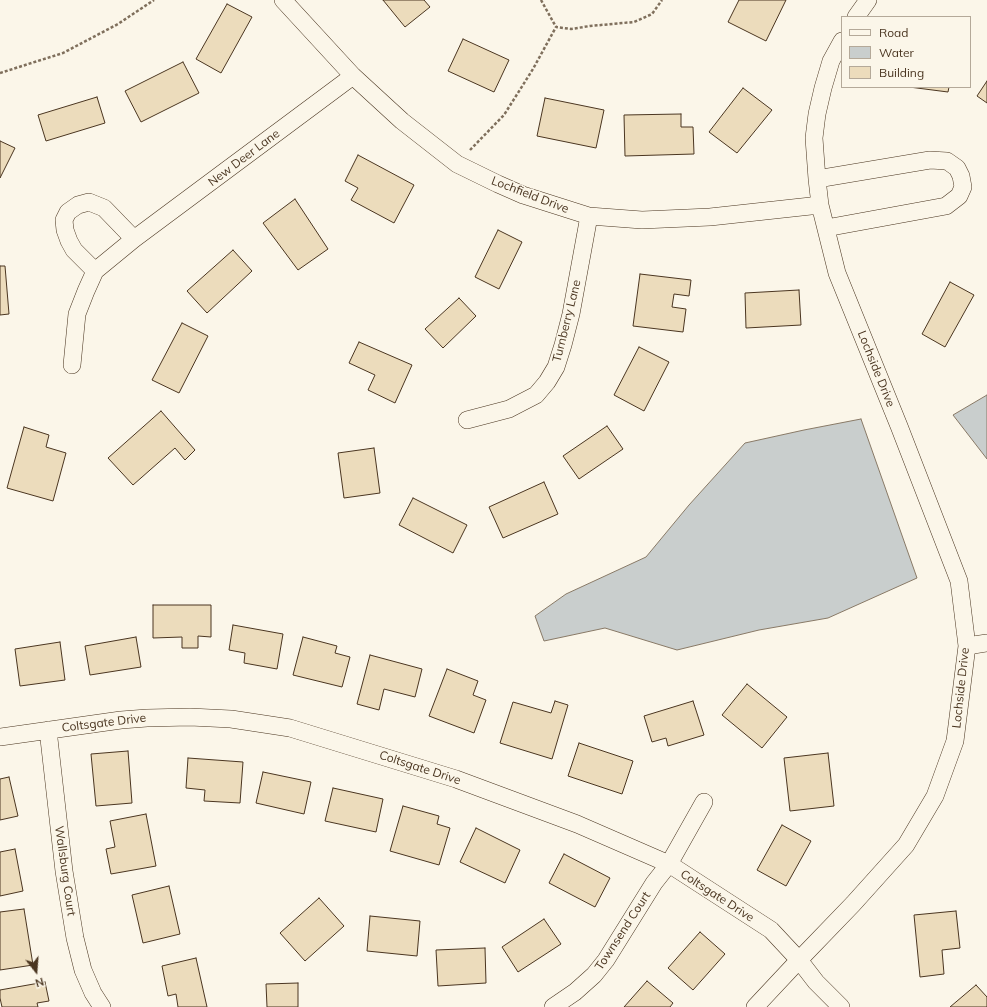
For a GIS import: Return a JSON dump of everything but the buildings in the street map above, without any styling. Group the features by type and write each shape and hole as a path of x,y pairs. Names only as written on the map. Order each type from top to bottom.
{"street":[{"name":"Lochfield Drive","path":"283,0 353,76 402,121 457,164 523,195 589,216 642,220 703,218 820,205"},
{"path":"857,16 868,0"},
{"name":"Lochside Drive","path":"755,1007 853,904 906,845 935,796 955,741 966,646 959,581 899,426 837,273 820,205 814,138 816,114 822,88 831,61 841,43"},
{"name":"New Deer Lane","path":"72,365 77,314 95,272 134,239 353,76"},
{"path":"817,180 930,160 947,161 956,168 961,176 963,187 959,196 946,206 826,228"},
{"path":"95,272 74,250 69,241 65,230 64,220 68,212 78,205 89,202 104,208 134,239"},
{"name":"Turnberry Lane","path":"467,420 509,409 536,395 547,382 556,367 571,314 589,216"},
{"path":"966,646 987,644"},
{"name":"Coltsgate Drive","path":"0,737 120,720 190,717 231,719 290,728 456,779 577,824 669,864 770,930 799,960 816,982 841,1007"},
{"name":"Wallsburg Court","path":"48,730 64,871 75,938 83,970 93,993 102,1007"},
{"name":"Townsend Court","path":"553,1007 575,992 594,975 606,960 654,883 669,864 704,802"}],"path":[{"path":"0,73 63,53 118,24 154,0"},
{"path":"541,0 556,27"},
{"path":"556,27 571,28 634,22 652,14 662,0"},
{"path":"457,164 504,115 533,69 556,27"}],"water":[{"path":"987,395 987,459 953,415"},
{"path":"861,419 917,578 828,618 759,630 677,650 605,628 544,641 535,616 566,594 646,557 689,505 745,443"}]}
